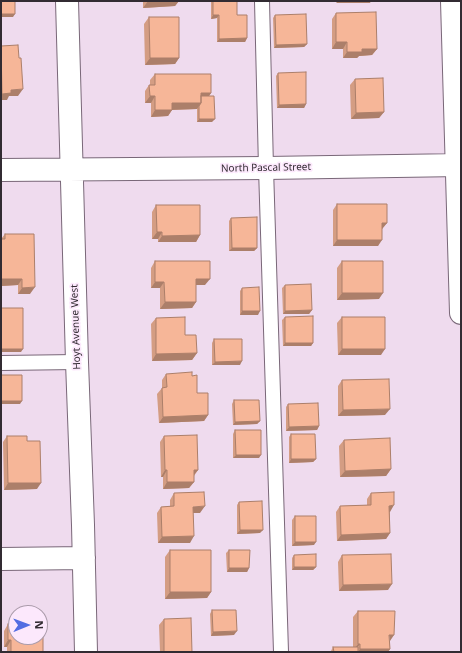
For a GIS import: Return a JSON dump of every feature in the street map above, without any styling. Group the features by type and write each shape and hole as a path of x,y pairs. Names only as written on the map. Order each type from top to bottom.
{"street":[{"name":"Hoyt Avenue West","path":"67,1 86,652"},
{"path":"452,1 459,165 461,313"},
{"name":"North Pascal Street","path":"1,170 459,165"},
{"path":"1,559 84,558"}],"lane":[{"path":"262,1 281,652"},
{"path":"1,363 77,362"}],"building":[{"path":"1,1 15,1 15,14 1,14"},
{"path":"213,1 237,1 237,15 247,15 247,38 219,39 219,15 213,15"},
{"path":"376,12 377,49 362,49 362,52 347,52 347,42 336,42 336,13"},
{"path":"306,14 307,44 276,45 275,15"},
{"path":"149,17 179,17 179,58 150,58"},
{"path":"18,45 19,58 21,58 23,89 11,90 11,93 2,94 1,46"},
{"path":"306,72 306,104 279,105 278,73"},
{"path":"155,74 211,74 211,93 201,93 201,103 172,103 172,110 155,110 155,96 150,96 149,85 155,85"},
{"path":"383,78 384,112 356,113 355,79"},
{"path":"201,96 214,96 215,119 199,119"},
{"path":"337,204 387,204 387,223 382,223 382,240 337,240"},
{"path":"156,205 200,205 200,235 162,236 162,232 157,232"},
{"path":"257,217 257,248 232,248 231,218"},
{"path":"5,234 34,234 35,287 22,288 22,279 1,279 1,239 5,239"},
{"path":"155,261 210,261 210,279 196,279 196,302 165,302 164,282 155,282"},
{"path":"342,261 383,261 383,293 342,293"},
{"path":"311,284 312,310 285,311 285,285"},
{"path":"259,287 260,311 242,311 242,288"},
{"path":"1,308 23,308 23,349 1,349"},
{"path":"313,316 313,343 285,343 285,317"},
{"path":"185,317 185,335 196,335 197,353 156,354 156,318"},
{"path":"342,317 385,317 385,349 342,349"},
{"path":"214,339 242,339 242,361 215,362"},
{"path":"192,372 192,376 197,375 197,393 208,393 208,415 163,417 162,388 167,387 166,374"},
{"path":"1,375 22,375 22,401 1,401"},
{"path":"389,379 390,409 343,410 342,380"},
{"path":"234,400 259,400 260,421 235,422"},
{"path":"318,403 319,426 289,427 288,404"},
{"path":"235,430 261,430 261,455 236,455"},
{"path":"291,434 315,434 316,459 291,459"},
{"path":"197,435 198,470 194,470 194,482 167,482 167,470 165,470 164,436"},
{"path":"7,436 27,436 27,441 40,441 41,483 8,483"},
{"path":"390,438 391,469 345,471 344,440"},
{"path":"204,492 205,506 193,507 194,536 162,537 161,507 174,506 174,493"},
{"path":"394,492 394,505 389,506 390,533 341,535 340,506 371,505 371,493"},
{"path":"262,501 263,530 240,530 239,502"},
{"path":"295,516 316,516 316,542 295,542"},
{"path":"170,550 211,550 211,592 170,592"},
{"path":"229,550 250,550 249,568 229,568"},
{"path":"316,554 316,567 294,567 294,555"},
{"path":"391,554 392,584 343,585 342,555"},
{"path":"212,610 236,610 237,631 213,632"},
{"path":"358,611 395,611 394,635 389,635 390,649 360,649 360,644 358,644"},
{"path":"191,618 192,652 164,652 164,619"},
{"path":"11,645 43,645 43,652 11,652"},
{"path":"333,647 358,647 358,652 334,652"}]}
